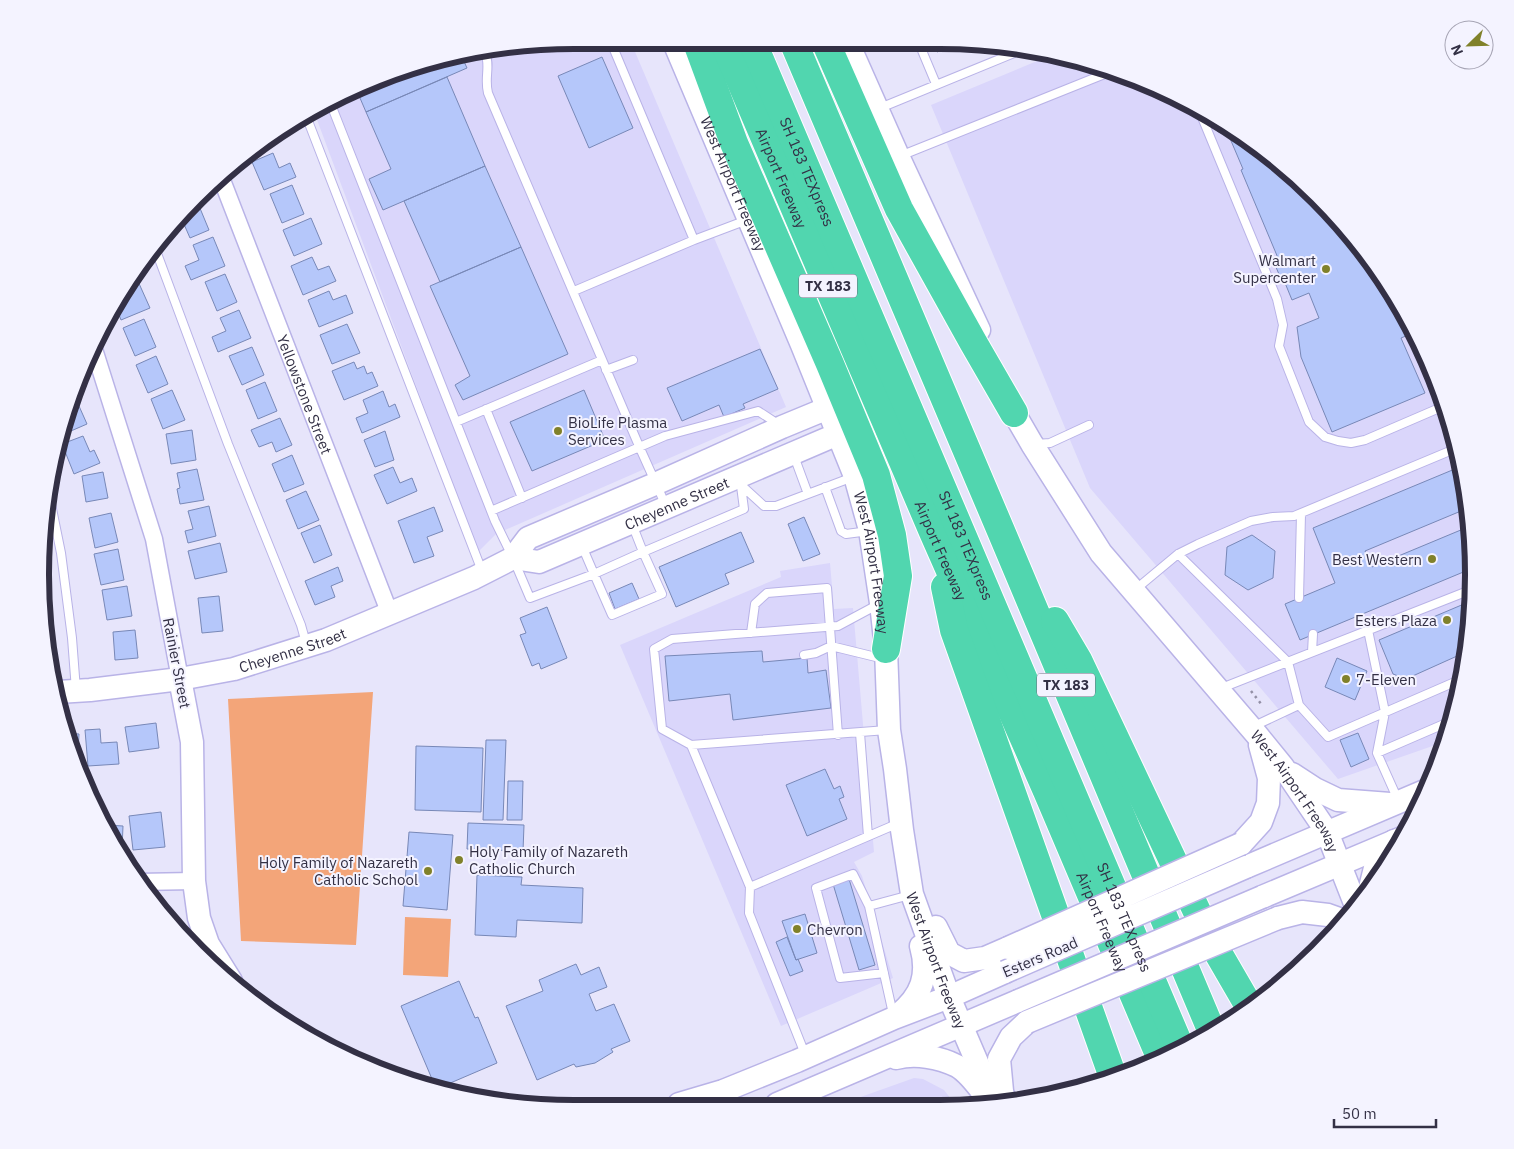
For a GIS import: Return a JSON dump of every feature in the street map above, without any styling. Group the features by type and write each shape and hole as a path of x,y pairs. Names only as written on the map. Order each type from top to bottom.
{"highway":[{"path":"699,49 734,143 876,475 892,535 898,576 886,655"},
{"name":"Airport Freeway","path":"727,49 1158,1052"},
{"name":"SH 183 TEXpress","path":"756,49 1178,1043"},
{"name":"SH 183 TEXpress","path":"769,49 1189,1037"},
{"name":"TX 183","path":"795,49 1209,1026"},
{"path":"829,49 899,209 1014,413"},
{"path":"1001,531 1078,660 1210,939 1246,1002"},
{"path":"933,532 954,630 1111,1071"}],"main road":[{"name":"West Airport Freeway","path":"676,49 749,219 855,476 870,530 881,603 886,655 889,730 912,894 949,997 990,1098"},
{"name":"West Airport Freeway","path":"850,49 980,331 1014,413 1032,444 1101,553 1282,767 1327,832 1353,899"},
{"name":"Cheyenne Street","path":"513,558 539,562 667,507 734,468 782,426 828,408"},
{"name":"Cheyenne Street","path":"67,692 180,679 234,668 308,646 390,614 483,573 513,558 528,538 656,484 734,468 793,453 838,434"},
{"name":"Rainier Street","path":"180,679 192,742 194,881 199,918 208,944 218,961"},
{"path":"912,894 933,922 949,953 964,961 985,958 1241,844 1261,822 1268,803 1269,778 1253,732"},
{"path":"1282,767 1315,789 1338,800 1396,803"},
{"name":"Esters Road","path":"692,1100 723,1091 806,1058 894,1018 949,997 1417,794"},
{"name":"Esters Road","path":"792,1100 1018,1000 1340,864 1394,838"},
{"path":"894,1018 917,996 925,974 923,954 912,915 912,894"},
{"path":"1003,1096 999,1059 1011,1036 1027,1022 1278,918 1302,912 1328,915 1337,918"},
{"path":"868,1065 906,1055 934,1058 958,1067 987,1098"}],"street":[{"name":"Yellowstone Street","path":"223,184 390,614"},
{"name":"Rainier Street","path":"96,358 154,539 180,679"},
{"path":"148,882 194,881"}],"lane":[{"path":"614,49 694,240"},
{"path":"921,49 936,84"},
{"path":"877,110 1012,54"},
{"path":"487,56 486,83 488,93 574,291 606,370 667,507"},
{"path":"898,156 1102,75"},
{"path":"332,108 491,511 530,598 594,574 744,509 734,468"},
{"path":"1203,120 1277,299 1283,325 1279,346 1309,422 1325,437 1351,443 1365,440 1438,409"},
{"path":"308,121 483,573"},
{"path":"574,291 694,240 749,219"},
{"path":"157,254 228,444 308,646"},
{"path":"456,422 602,360"},
{"path":"606,370 633,360"},
{"path":"486,409 522,498"},
{"path":"491,511 665,436 758,411 782,426"},
{"path":"1032,444 1050,443 1089,425"},
{"path":"1133,591 1178,554 1251,521 1301,514 1450,451"},
{"path":"793,453 808,494"},
{"path":"734,468 764,506 776,506 855,476"},
{"path":"825,487 842,531 846,534 870,530"},
{"path":"53,511 61,553 67,692"},
{"path":"1299,598 1301,514"},
{"path":"581,544 612,615 662,594 631,523"},
{"path":"1178,554 1288,662 1299,705 1328,737 1454,682"},
{"path":"751,632 755,604 768,593 827,588 838,734"},
{"path":"1218,690 1464,592"},
{"path":"881,603 838,626 672,639 654,649 662,728 691,745 889,730"},
{"path":"788,630 789,639"},
{"path":"1368,630 1385,712 1377,753 1396,803"},
{"path":"1312,652 1313,634"},
{"path":"804,655 816,653 831,646 886,655"},
{"path":"1253,732 1299,705"},
{"path":"1377,753 1443,725"},
{"path":"860,733 868,836"},
{"path":"691,745 750,886 749,913 806,1058"},
{"path":"750,886 901,822"},
{"path":"884,973 840,978 816,888 853,874 869,906 884,973 894,1018"},
{"path":"869,906 912,894"}],"path":[{"path":"1251,691 1262,705"}],"shaded area":[{"path":"634,49 786,407 496,534 478,552 316,117 373,89 438,67 472,59 540,50"},
{"path":"1042,59 1108,77 1172,103 1232,137 1286,179 1335,228 1357,254 1395,312 1425,373 1447,438 1461,506 1465,574 1461,643 1447,711 1436,745 1338,779 1090,488 931,105"},
{"path":"830,563 834,609 853,608 874,852 854,862 862,876 893,978 781,1026 620,645 781,577 780,571"},
{"path":"373,692 356,945 241,941 228,699"},
{"path":"405,917 451,919 448,977 403,975"},
{"path":"914,1078 923,1079 944,1090 952,1100 940,1100 852,1100"}],"building":[{"path":"602,57 633,128 589,148 558,76"},
{"path":"464,61 467,68 366,112 359,95 406,77"},
{"path":"447,77 485,166 383,210 369,179 391,169 366,112"},
{"name":"Walmart Supercenter","path":"1229,135 1260,157 1286,179 1335,228 1357,254 1377,282 1407,335 1401,338 1425,393 1332,432 1301,357 1297,327 1319,318 1309,293 1292,300 1283,278 1281,279 1273,260 1278,258 1241,170 1243,169"},
{"path":"273,153 279,168 290,163 296,177 264,190 252,162"},
{"path":"485,166 521,247 440,282 404,201"},
{"path":"292,185 304,214 282,223 270,194"},
{"path":"199,207 209,230 190,238 184,223"},
{"path":"311,218 322,244 294,256 283,230"},
{"path":"213,237 225,266 191,280 185,266 199,260 193,245"},
{"path":"521,247 568,354 463,400 455,385 470,376 430,286"},
{"path":"312,257 318,270 329,266 336,281 303,295 291,266"},
{"path":"225,274 237,302 217,311 205,282"},
{"path":"138,281 150,308 121,320 118,313"},
{"path":"329,291 333,300 346,295 353,313 319,327 308,300"},
{"path":"239,310 251,338 218,352 212,337 226,331 220,318"},
{"path":"144,319 156,347 135,356 123,328"},
{"path":"347,324 360,353 332,364 320,335"},
{"path":"252,347 264,375 242,385 229,356"},
{"path":"760,349 778,389 743,404 745,408 724,417 719,405 682,421 667,388"},
{"path":"156,356 168,384 148,393 136,365"},
{"path":"354,362 357,369 364,366 367,374 372,372 378,386 344,400 332,371"},
{"path":"265,382 277,411 258,419 246,390"},
{"path":"172,390 185,420 163,429 151,399"},
{"name":"BioLife Plasma Services","path":"584,390 605,440 532,471 510,422"},
{"path":"383,391 389,407 395,404 400,417 362,433 356,418 368,413 363,400"},
{"path":"78,404 87,424 69,432"},
{"path":"280,418 292,445 276,452 272,442 259,447 251,430"},
{"path":"192,430 196,460 171,464 166,434"},
{"path":"385,431 394,460 375,467 364,440"},
{"path":"83,436 90,452 94,450 100,463 74,474 64,450 66,442"},
{"path":"292,455 304,484 284,492 272,464"},
{"path":"393,467 400,483 412,478 417,491 387,504 374,475"},
{"path":"197,469 204,500 180,504 177,489 180,488 177,473"},
{"name":"Best Western","path":"1454,469 1462,512 1365,551 1372,567 1463,529 1465,571 1300,640 1285,604 1335,583 1313,528"},
{"path":"103,472 108,498 86,502 82,476"},
{"path":"306,491 319,520 298,529 286,500"},
{"path":"209,506 216,536 188,543 185,531 193,529 188,511"},
{"path":"434,507 443,531 427,537 434,556 414,563 398,521"},
{"path":"111,513 118,542 95,548 89,518"},
{"path":"804,517 820,554 803,561 788,524"},
{"path":"320,525 332,555 314,563 301,533"},
{"path":"741,532 754,562 725,574 729,584 676,607 659,567"},
{"path":"1252,535 1275,551 1273,578 1248,590 1225,575 1227,547"},
{"path":"220,543 227,572 195,579 188,551"},
{"path":"118,549 124,580 101,585 94,554"},
{"path":"338,567 343,581 331,586 335,597 315,605 305,581"},
{"path":"632,583 639,599 615,609 609,593"},
{"path":"127,586 132,616 107,620 102,590"},
{"path":"219,596 223,631 202,633 198,598"},
{"name":"Esters Plaza","path":"1464,604 1459,655 1406,679 1393,674 1379,640"},
{"path":"547,607 567,658 541,669 539,663 532,666 520,635 526,633 520,618"},
{"path":"135,630 138,658 115,660 113,632"},
{"path":"762,651 763,662 807,658 808,673 826,670 831,708 733,720 730,694 669,701 665,656"},
{"name":"7-Eleven","path":"1337,658 1367,671 1355,700 1325,687"},
{"path":"156,723 159,748 129,752 125,727"},
{"path":"100,729 101,743 117,742 119,764 88,766 85,730"},
{"name":"7-Eleven","path":"1358,733 1369,759 1351,767 1340,740"},
{"path":"74,734 79,734 78,747"},
{"path":"486,740 506,740 503,820 483,820"},
{"path":"416,746 483,748 481,812 415,810"},
{"path":"825,769 834,789 840,786 844,797 839,799 847,819 807,836 786,785"},
{"path":"508,781 523,781 522,820 507,820"},
{"path":"161,812 165,847 133,850 129,816"},
{"path":"468,823 524,825 523,851 467,849"},
{"path":"113,825 123,826 122,842"},
{"name":"Holy Family of Nazareth Catholic School","path":"409,832 453,835 447,910 403,906"},
{"path":"477,875 522,877 521,885 583,888 582,923 517,920 516,937 475,935"},
{"path":"849,879 875,965 859,970 833,884"},
{"name":"Chevron","path":"805,914 817,953 796,960 782,921"},
{"path":"787,937 796,960 798,959 803,971 790,976 776,942"},
{"path":"576,964 581,975 599,967 607,987 589,994 596,1011 614,1004 630,1041 611,1049 613,1052 595,1063 576,1067 574,1064 537,1080 506,1006 543,991 539,980"},
{"path":"459,981 475,1018 478,1017 497,1063 447,1084 433,1080 401,1006"}],"place":[{"name":"Walmart Supercenter","path":"1326,269"},
{"name":"BioLife Plasma Services","path":"558,431"},
{"name":"Best Western","path":"1432,559"},
{"name":"Esters Plaza","path":"1447,620"},
{"name":"7-Eleven","path":"1346,679"},
{"name":"Holy Family of Nazareth Catholic Church","path":"459,860"},
{"name":"Holy Family of Nazareth Catholic School","path":"428,871"},
{"name":"Chevron","path":"797,929"}]}
